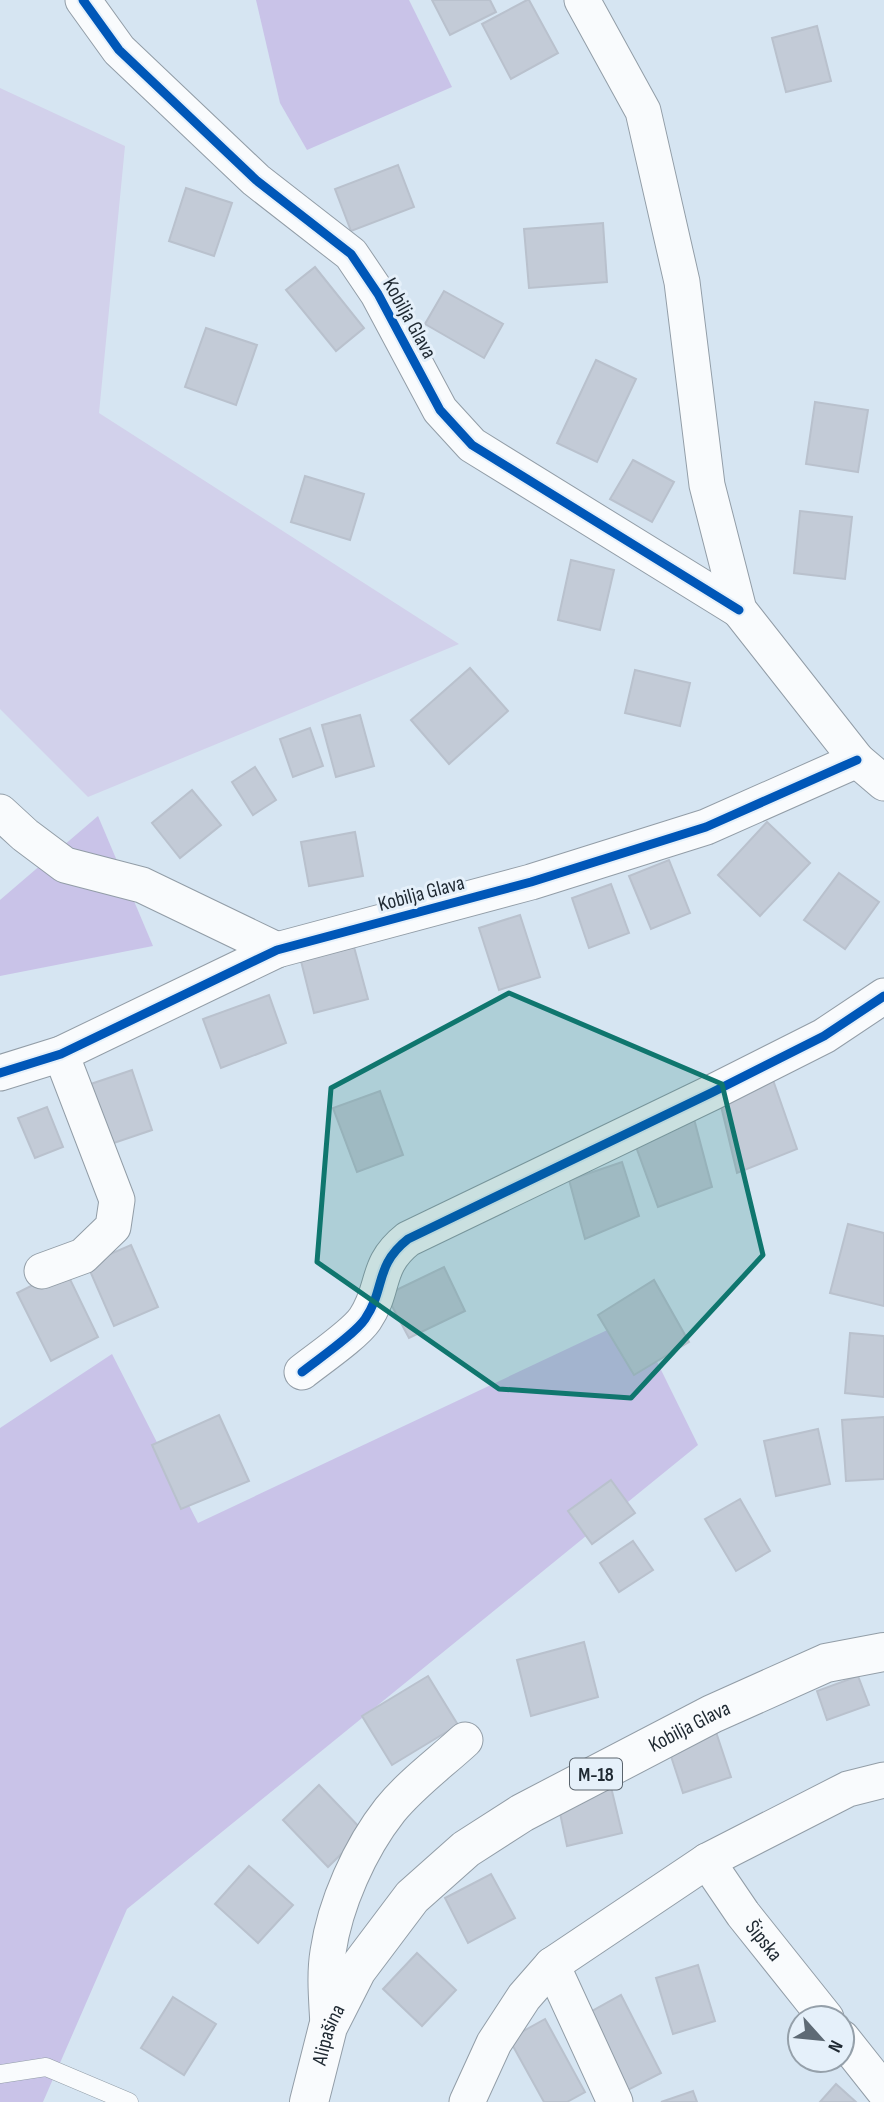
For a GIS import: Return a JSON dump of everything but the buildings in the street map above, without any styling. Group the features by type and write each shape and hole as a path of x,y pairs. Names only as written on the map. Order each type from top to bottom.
{"main road":[{"name":"Kobilja Glava","path":"357,1970 412,1897 466,1849 522,1813 712,1714 826,1663 884,1652"},
{"name":"Alipašina","path":"309,2102 328,2027 357,1970"}],"street":[{"name":"Kobilja Glava","path":"83,0 119,50 256,180 351,254 378,294 440,410 472,445 739,610 857,760 884,783"},
{"name":"Kobilja Glava","path":"582,0 643,111 682,282 707,485 739,610"},
{"name":"Kobilja Glava","path":"0,1073 61,1054 277,950 531,882 706,827 857,760"},
{"path":"0,812 65,865 142,885 277,950"},
{"path":"302,1372 363,1322 376,1300 387,1259 408,1239 824,1036 884,996"},
{"path":"42,1271 83,1256 113,1227 117,1200 61,1054"},
{"path":"328,2027 328,1952 342,1896 374,1833 390,1810 465,1740"},
{"path":"467,2102 494,2043 524,1997 552,1965 707,1861 848,1789 884,1780"},
{"name":"Šipska","path":"707,1861 743,1914 815,2004"},
{"path":"552,1965 615,2102"},
{"path":"856,2056 884,2091"}],"lane":[{"path":"0,2074 46,2067 129,2102"}],"highlighted area":[{"path":"509,993 722,1084 763,1255 631,1398 499,1389 317,1262 331,1088"}],"shaded area":[{"path":"256,0 409,0 452,87 307,150 280,103"},
{"path":"0,88 125,146 99,413 459,644 88,797 0,709"},
{"path":"98,816 153,946 0,976 0,900"},
{"path":"635,1317 698,1445 127,1909 43,2102 0,2102 0,1428 112,1354 198,1523"}],"cycle path":[{"path":"83,0 119,50 256,180 351,254 378,294 440,410 472,445 739,610"},
{"path":"0,1073 61,1054 277,950 531,882 706,827 857,760"},
{"path":"302,1372 345,1339 365,1319 376,1297 385,1268 397,1249 408,1239 824,1036 884,996"}]}
